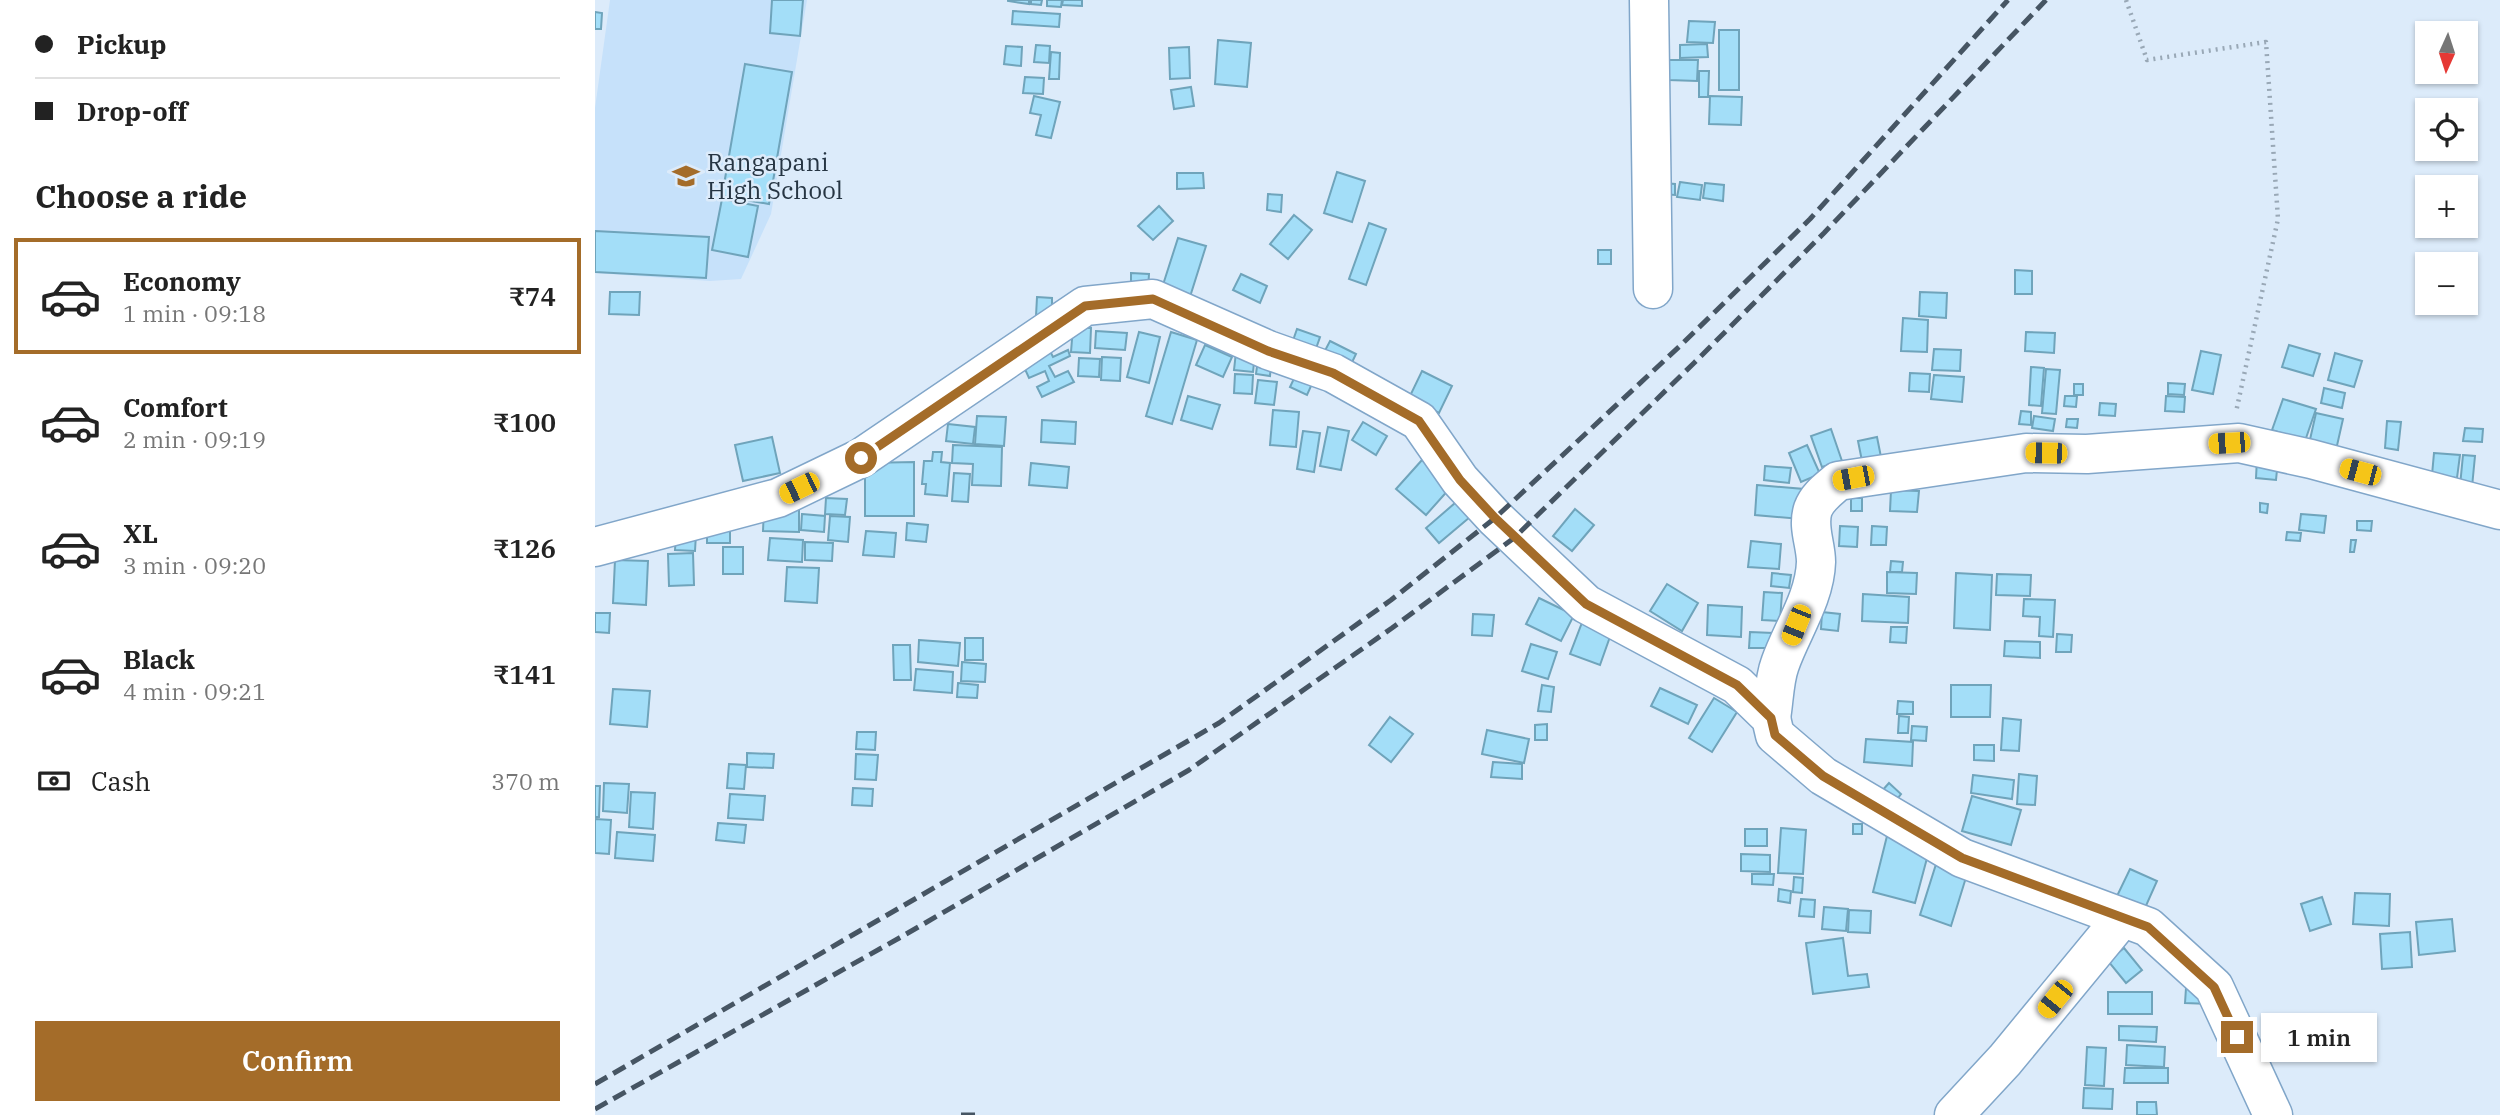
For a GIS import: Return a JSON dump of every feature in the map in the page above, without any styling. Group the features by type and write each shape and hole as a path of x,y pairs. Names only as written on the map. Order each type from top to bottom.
{"street":[{"path":"1649,0 1653,289"},
{"path":"595,547 778,498 861,458 1085,306 1153,299 1268,351 1333,373 1419,421 1460,480 1495,518 1586,604 1737,685 1771,718"},
{"path":"2273,1115 2214,987 2148,927 1962,858 1823,776 1775,735 1771,718 1779,666 1803,609 1816,562 1811,532 1813,509 1822,494 1838,481 2026,453 2087,454 2239,443 2311,459 2500,510"},
{"path":"1954,1115 2005,1060 2122,918"}],"path":[{"path":"2126,0 2147,60 2266,42 2278,219 2229,443"}],"shaded area":[{"name":"Rangapani High School","path":"610,0 807,0 771,214 741,279 710,281 595,273 595,108"}],"building":[{"path":"772,0 803,0 800,36 770,33"},
{"path":"1029,0 1029,4 1008,1"},
{"path":"1031,0 1042,0 1041,5 1031,4"},
{"path":"1047,0 1062,0 1061,7 1047,6"},
{"path":"1063,0 1082,0 1082,6 1062,5"},
{"path":"1013,11 1060,14 1059,27 1012,24"},
{"path":"595,12 602,13 601,29 595,29"},
{"path":"1689,21 1715,22 1713,43 1687,42"},
{"path":"1719,30 1739,30 1739,90 1719,90"},
{"path":"1218,40 1251,43 1247,87 1215,84"},
{"path":"1707,44 1708,57 1680,58 1680,45"},
{"path":"1036,45 1050,46 1049,63 1034,62"},
{"path":"1006,46 1022,47 1021,66 1004,64"},
{"path":"1189,47 1190,78 1170,79 1169,48"},
{"path":"1051,52 1060,53 1059,79 1049,79"},
{"path":"1669,60 1698,60 1697,81 1669,80"},
{"path":"745,64 792,72 769,204 722,196"},
{"path":"1699,71 1709,71 1708,97 1699,97"},
{"path":"1025,77 1044,78 1043,94 1023,93"},
{"path":"1191,87 1194,106 1174,109 1171,90"},
{"path":"1034,96 1060,102 1051,138 1036,135 1041,115 1030,113"},
{"path":"1710,96 1742,97 1741,125 1709,124"},
{"path":"1337,172 1365,181 1352,222 1324,213"},
{"path":"1177,173 1203,173 1204,188 1177,189"},
{"path":"1680,182 1702,185 1700,200 1677,197"},
{"path":"1663,183 1675,184 1675,195 1662,194"},
{"path":"1705,183 1724,185 1723,201 1703,198"},
{"path":"1268,194 1282,195 1281,212 1267,210"},
{"path":"722,199 758,206 748,257 712,250"},
{"path":"1159,206 1173,221 1153,240 1138,226"},
{"path":"1294,215 1312,230 1288,259 1270,244"},
{"path":"1369,223 1386,229 1366,285 1349,279"},
{"path":"595,231 709,237 706,278 595,272"},
{"path":"1178,238 1206,246 1189,300 1161,291"},
{"path":"1598,250 1611,250 1611,264 1598,264"},
{"path":"2015,270 2032,271 2032,294 2015,294"},
{"path":"1131,273 1149,274 1148,291 1131,290"},
{"path":"1241,274 1267,286 1260,303 1233,290"},
{"path":"610,292 640,292 639,315 609,314"},
{"path":"1920,292 1947,293 1946,318 1919,316"},
{"path":"1037,297 1052,298 1052,317 1036,316"},
{"path":"1903,318 1928,320 1927,352 1901,351"},
{"path":"1073,327 1091,328 1090,353 1071,352"},
{"path":"1297,329 1320,337 1312,360 1289,352"},
{"path":"1096,331 1127,333 1125,350 1095,348"},
{"path":"1139,332 1160,337 1149,383 1127,377"},
{"path":"1171,332 1197,340 1172,424 1146,416"},
{"path":"2026,332 2055,333 2054,353 2025,351"},
{"path":"1330,341 1356,354 1345,377 1318,364"},
{"path":"1205,345 1232,357 1223,377 1196,365"},
{"path":"2289,345 2320,354 2313,376 2282,367"},
{"path":"1048,347 1053,357 1068,350 1070,356 1049,366 1055,377 1068,371 1074,382 1042,397 1037,387 1049,381 1045,371 1029,378 1024,367"},
{"path":"1934,349 1961,350 1960,371 1932,370"},
{"path":"1259,351 1272,352 1270,376 1256,374"},
{"path":"2201,351 2221,355 2213,394 2192,390"},
{"path":"1236,352 1255,353 1253,372 1234,370"},
{"path":"2335,353 2362,361 2354,387 2328,380"},
{"path":"1102,357 1121,358 1120,381 1101,380"},
{"path":"1079,358 1100,359 1099,377 1078,376"},
{"path":"2031,367 2044,368 2041,406 2029,405"},
{"path":"1299,368 1316,375 1307,395 1290,387"},
{"path":"2046,369 2060,370 2056,414 2042,413"},
{"path":"1422,371 1452,386 1439,413 1409,398"},
{"path":"1910,373 1930,374 1929,392 1909,391"},
{"path":"1235,374 1253,375 1252,394 1234,393"},
{"path":"1934,375 1964,377 1962,402 1931,399"},
{"path":"1258,380 1277,382 1274,405 1255,403"},
{"path":"2168,383 2185,384 2184,395 2168,394"},
{"path":"2074,384 2083,384 2083,395 2074,395"},
{"path":"2324,388 2345,393 2342,408 2321,403"},
{"path":"1188,396 1220,405 1212,429 1181,420"},
{"path":"2065,396 2077,396 2076,407 2064,406"},
{"path":"2166,396 2185,397 2184,412 2165,411"},
{"path":"2283,399 2316,409 2305,441 2272,430"},
{"path":"2100,403 2116,404 2115,416 2099,415"},
{"path":"1273,410 1299,412 1296,447 1270,445"},
{"path":"2021,411 2031,412 2031,425 2019,424"},
{"path":"2316,413 2343,419 2336,450 2309,444"},
{"path":"977,416 1006,417 1004,446 975,444"},
{"path":"2034,416 2055,419 2053,431 2032,428"},
{"path":"2067,419 2078,419 2077,428 2066,427"},
{"path":"1042,420 1076,422 1075,444 1041,442"},
{"path":"2387,421 2401,422 2398,450 2385,448"},
{"path":"1363,422 1387,436 1376,455 1352,440"},
{"path":"948,424 975,427 973,444 946,441"},
{"path":"1328,427 1349,431 1341,470 1320,466"},
{"path":"2465,428 2483,429 2482,442 2463,441"},
{"path":"1831,429 1842,461 1822,467 1811,436"},
{"path":"1303,431 1320,433 1314,472 1297,469"},
{"path":"772,437 780,473 743,481 735,445"},
{"path":"1877,437 1881,457 1862,461 1858,441"},
{"path":"953,445 1002,447 1001,486 972,485 973,464 952,463"},
{"path":"1807,445 1820,474 1801,482 1789,453"},
{"path":"933,452 942,452 941,462 950,463 947,496 925,494 926,484 922,484 924,461 932,461"},
{"path":"2434,453 2460,455 2457,478 2432,475"},
{"path":"2463,455 2475,456 2472,487 2460,486"},
{"path":"2257,458 2278,460 2276,480 2256,478"},
{"path":"1422,460 1451,487 1426,515 1396,489"},
{"path":"914,462 914,516 865,516 865,463"},
{"path":"1031,463 1069,467 1067,488 1029,485"},
{"path":"1765,466 1791,468 1789,483 1764,480"},
{"path":"954,473 970,474 968,502 952,501"},
{"path":"1757,485 1804,489 1801,519 1755,515"},
{"path":"1891,490 1919,491 1917,512 1890,511"},
{"path":"1462,497 1476,512 1439,543 1426,528"},
{"path":"826,498 847,499 845,515 825,514"},
{"path":"1851,498 1862,498 1862,511 1851,511"},
{"path":"2260,503 2268,504 2267,513 2260,512"},
{"path":"764,507 799,508 799,532 763,531"},
{"path":"1575,509 1594,525 1572,551 1553,536"},
{"path":"802,514 825,516 824,532 801,530"},
{"path":"2301,514 2326,516 2324,533 2299,530"},
{"path":"830,516 850,517 848,542 828,540"},
{"path":"2357,521 2372,521 2371,531 2357,530"},
{"path":"707,523 730,523 730,543 707,543"},
{"path":"907,523 928,525 926,542 906,540"},
{"path":"1840,526 1858,527 1857,547 1839,546"},
{"path":"1872,526 1887,527 1886,545 1871,545"},
{"path":"866,531 896,533 894,557 863,555"},
{"path":"2287,532 2301,533 2300,541 2286,540"},
{"path":"676,533 696,534 695,551 675,550"},
{"path":"770,538 803,540 802,562 768,560"},
{"path":"2351,540 2356,540 2354,552 2350,552"},
{"path":"1751,541 1781,544 1779,569 1748,567"},
{"path":"805,542 833,543 832,561 805,560"},
{"path":"723,547 743,547 743,574 723,574"},
{"path":"693,553 694,585 669,586 668,554"},
{"path":"615,560 648,561 646,605 613,603"},
{"path":"1891,561 1903,562 1902,572 1890,572"},
{"path":"787,567 819,568 817,603 785,601"},
{"path":"1887,572 1917,573 1916,594 1887,593"},
{"path":"1772,573 1791,575 1789,588 1771,586"},
{"path":"1956,573 1992,575 1990,630 1954,628"},
{"path":"1997,574 2031,575 2030,596 1996,595"},
{"path":"1667,584 1698,603 1682,631 1650,611"},
{"path":"1764,592 1782,593 1780,621 1762,620"},
{"path":"1863,594 1909,597 1908,623 1862,621"},
{"path":"1539,598 1574,615 1561,641 1526,624"},
{"path":"2024,599 2055,600 2053,637 2039,636 2040,617 2023,616"},
{"path":"1708,605 1742,607 1741,637 1707,635"},
{"path":"1822,612 1840,614 1838,631 1821,629"},
{"path":"595,613 610,613 609,633 595,632"},
{"path":"1473,614 1494,615 1492,636 1472,635"},
{"path":"1583,620 1612,631 1600,665 1570,654"},
{"path":"1891,627 1907,627 1906,643 1890,642"},
{"path":"1750,632 1773,633 1772,648 1749,648"},
{"path":"2057,634 2072,635 2071,652 2056,652"},
{"path":"965,638 983,638 983,660 965,660"},
{"path":"919,640 960,643 958,666 918,662"},
{"path":"2005,641 2040,642 2040,658 2004,656"},
{"path":"1531,644 1557,652 1548,679 1522,671"},
{"path":"893,645 910,645 911,680 894,680"},
{"path":"962,662 986,664 985,682 961,681"},
{"path":"916,669 953,672 952,693 914,690"},
{"path":"958,683 978,685 977,698 957,697"},
{"path":"1542,685 1554,687 1551,712 1538,711"},
{"path":"1951,685 1991,685 1990,717 1951,717"},
{"path":"1660,688 1697,705 1688,724 1651,706"},
{"path":"613,689 650,691 647,727 610,724"},
{"path":"1714,698 1737,712 1712,752 1689,738"},
{"path":"1898,701 1913,702 1913,714 1897,714"},
{"path":"1899,716 1909,717 1908,733 1898,733"},
{"path":"1390,717 1413,734 1391,762 1369,745"},
{"path":"2003,718 2021,720 2019,751 2001,750"},
{"path":"1547,724 1547,740 1535,740 1535,725"},
{"path":"1912,726 1927,727 1926,741 1911,740"},
{"path":"1487,730 1529,739 1524,763 1482,754"},
{"path":"857,732 876,732 875,750 856,749"},
{"path":"1866,739 1913,742 1912,766 1864,762"},
{"path":"1974,745 1994,745 1994,761 1974,760"},
{"path":"747,753 774,754 773,768 747,767"},
{"path":"856,754 878,755 876,780 855,779"},
{"path":"1493,762 1522,764 1522,779 1491,777"},
{"path":"729,764 746,765 744,789 727,788"},
{"path":"2019,774 2037,776 2035,805 2017,804"},
{"path":"1973,775 2014,780 2012,799 1971,793"},
{"path":"604,783 629,784 627,813 603,811"},
{"path":"1889,783 1901,794 1894,803 1881,792"},
{"path":"595,786 600,786 599,817 595,817"},
{"path":"853,788 873,789 872,806 852,805"},
{"path":"631,792 655,793 653,829 629,827"},
{"path":"730,794 765,796 763,820 728,818"},
{"path":"1972,796 2021,810 2011,845 1962,831"},
{"path":"595,819 611,820 609,854 595,853"},
{"path":"718,823 746,825 744,843 716,840"},
{"path":"1853,824 1862,824 1862,834 1853,834"},
{"path":"1781,828 1806,830 1803,874 1778,873"},
{"path":"1745,829 1767,829 1767,846 1745,846"},
{"path":"617,832 655,835 653,861 615,858"},
{"path":"1887,836 1930,847 1915,903 1873,892"},
{"path":"1741,854 1770,855 1770,872 1741,871"},
{"path":"1937,861 1968,871 1951,926 1920,915"},
{"path":"2130,869 2157,881 2145,908 2117,896"},
{"path":"1752,874 1774,874 1773,885 1752,884"},
{"path":"1794,877 1803,878 1802,893 1793,892"},
{"path":"1779,889 1791,891 1790,903 1778,901"},
{"path":"2355,893 2390,894 2389,926 2353,924"},
{"path":"2322,897 2331,924 2310,931 2301,904"},
{"path":"1801,899 1815,900 1814,917 1799,916"},
{"path":"1824,907 1848,909 1846,931 1822,929"},
{"path":"1849,910 1871,911 1870,933 1848,932"},
{"path":"2452,919 2455,951 2419,955 2416,922"},
{"path":"2410,932 2412,967 2382,969 2380,934"},
{"path":"1843,938 1848,976 1867,974 1869,987 1813,994 1806,943"},
{"path":"2124,948 2142,970 2126,983 2108,961"},
{"path":"2186,988 2211,989 2210,1004 2185,1003"},
{"path":"2108,992 2152,992 2152,1014 2108,1014"},
{"path":"2119,1026 2157,1027 2156,1042 2119,1040"},
{"path":"2127,1045 2165,1047 2164,1067 2126,1065"},
{"path":"2087,1047 2106,1048 2104,1086 2085,1085"},
{"path":"2125,1068 2168,1068 2168,1083 2124,1083"},
{"path":"2084,1088 2113,1089 2112,1109 2083,1108"},
{"path":"2137,1102 2156,1102 2157,1115 2137,1115"}],"railway":[{"path":"595,1084 1219,723 1391,600 1495,518 1681,345 1810,219 2008,0"},
{"path":"595,1109 901,937 1189,770 1392,628 1514,538 1824,233 2046,0"},
{"path":"961,1115 975,1115"}],"place":[{"name":"Rangapani High School","path":"686,176"}],"route":[{"path":"861,458 1005,363 1085,306 1153,299 1268,351 1333,373 1419,421 1460,480 1514,538 1586,604 1737,685 1771,718 1775,735 1823,776 1962,858 2148,927 2214,987 2237,1037"}]}
